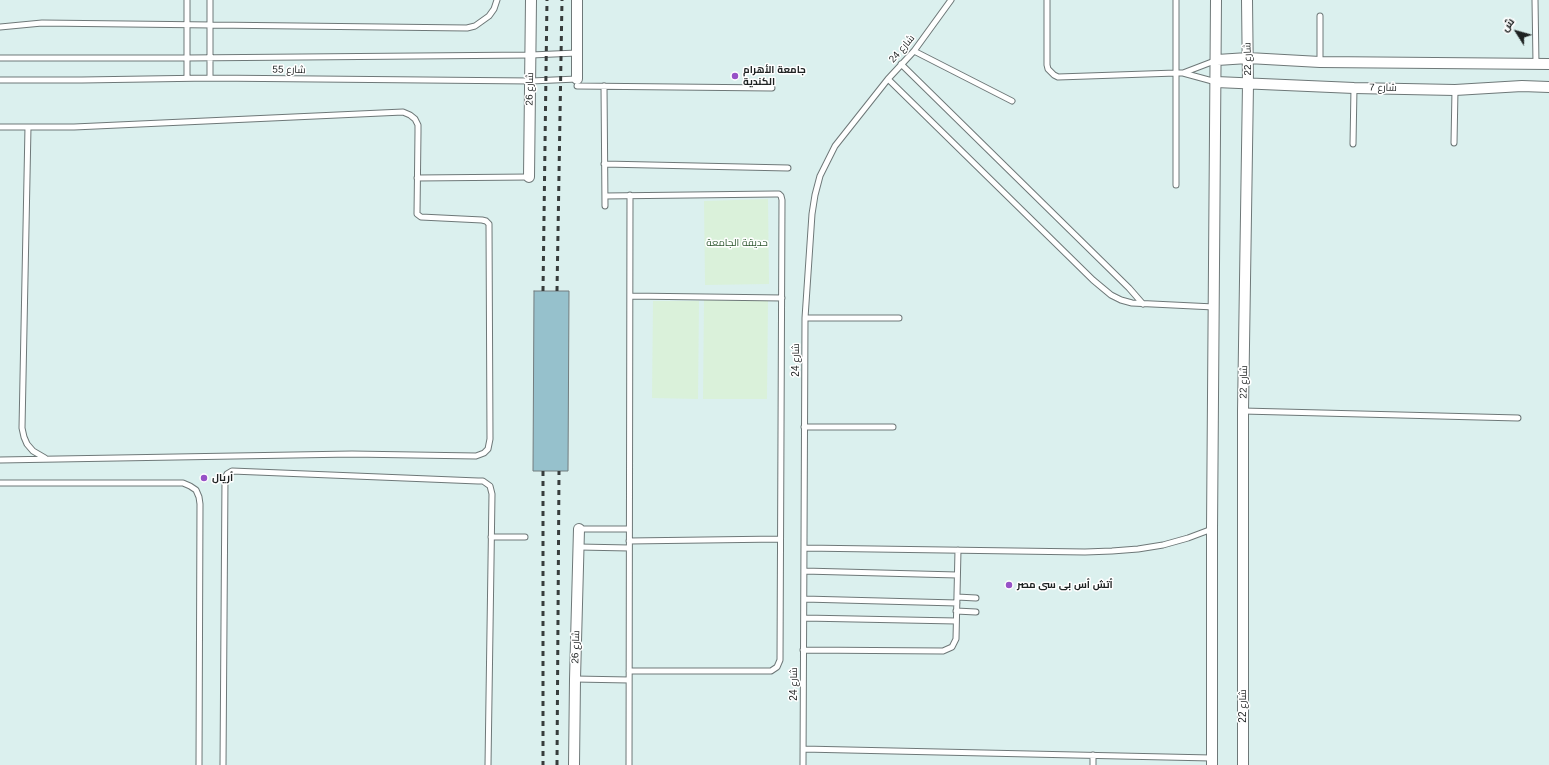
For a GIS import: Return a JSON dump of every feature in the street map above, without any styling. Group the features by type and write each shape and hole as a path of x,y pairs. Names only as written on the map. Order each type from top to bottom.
{"street":[{"name":"شارع 26","path":"529,177 532,0"},
{"path":"577,0 577,83"},
{"path":"1211,761 1216,0"},
{"name":"شارع 22","path":"1243,765 1243,411 1248,84 1247,0"},
{"path":"1216,60 1248,58 1320,62 1549,64"},
{"name":"شارع 7","path":"1216,82 1354,88 1455,90 1522,86 1549,87"},
{"name":"شارع 26","path":"574,765 574,679 579,529"}],"lane":[{"path":"187,0 187,78"},
{"path":"210,0 210,78"},
{"path":"0,27 42,23 467,28 476,26 489,16 497,0"},
{"name":"شارع 24","path":"803,765 805,318 812,214 815,195 820,176 835,146 888,79 914,51 951,0"},
{"path":"1046,0 1047,65 1048,69 1054,75 1176,73 1216,82"},
{"path":"1176,0 1176,185"},
{"path":"1535,0 1536,63"},
{"path":"1320,16 1320,62"},
{"path":"914,51 1012,101"},
{"name":"شارع 55","path":"0,58 210,58 531,55 577,53"},
{"path":"1183,74 1216,60"},
{"path":"901,64 1129,288 1143,304"},
{"name":"شارع 55","path":"0,80 210,78 531,81 604,86 772,88"},
{"path":"888,79 1102,288 1120,300 1143,304 1214,308"},
{"path":"604,86 605,206"},
{"path":"1353,144 1354,88"},
{"path":"1454,143 1455,90"},
{"path":"0,127 89,127 403,112 410,114 418,125 417,213 419,216 482,220 489,224 490,439 488,449 476,456 352,454 0,460"},
{"path":"28,127 22,428 24,437 33,451 48,459"},
{"path":"604,164 788,168"},
{"path":"417,178 529,177"},
{"path":"605,196 778,194 781,196 782,200 780,660 777,667 771,671 629,671"},
{"path":"629,765 630,195"},
{"path":"630,296 782,298"},
{"path":"805,318 899,318"},
{"path":"1243,411 1518,418"},
{"path":"804,427 893,427"},
{"path":"223,765 225,478 228,472 232,471 483,481 490,486 492,490 488,765"},
{"path":"0,483 183,483 196,490 200,504 199,765"},
{"path":"579,529 629,529"},
{"path":"804,548 1085,552 1138,549 1163,545 1212,529"},
{"path":"491,537 525,537"},
{"path":"629,541 780,539"},
{"path":"579,547 629,548"},
{"path":"804,650 943,651 952,648 956,639 958,550"},
{"path":"804,571 957,575"},
{"path":"957,597 976,598"},
{"path":"804,599 957,603"},
{"path":"956,611 976,612"},
{"path":"804,618 956,622"},
{"path":"574,679 629,680"},
{"path":"803,749 1093,755 1211,761"},
{"path":"1093,755 1093,765"}],"shaded area":[{"path":"0,0 1549,0 1549,765 0,765"}],"green space":[{"name":"حديقة الجامعة","path":"768,199 769,284 705,285 704,201"},
{"path":"704,300 768,301 767,399 703,399"},
{"path":"653,301 699,301 698,399 652,398"}],"building":[{"path":"534,291 569,291 568,471 533,471"}],"railway":[{"path":"543,291 547,0"},
{"path":"557,291 562,0"},
{"path":"543,471 543,765"},
{"path":"557,765 559,471"}],"place":[{"name":"جامعة الأهرام الكندية","path":"735,76"},
{"name":"أريال","path":"204,478"},
{"name":"أتش أس بى سى مصر","path":"1009,585"}]}
